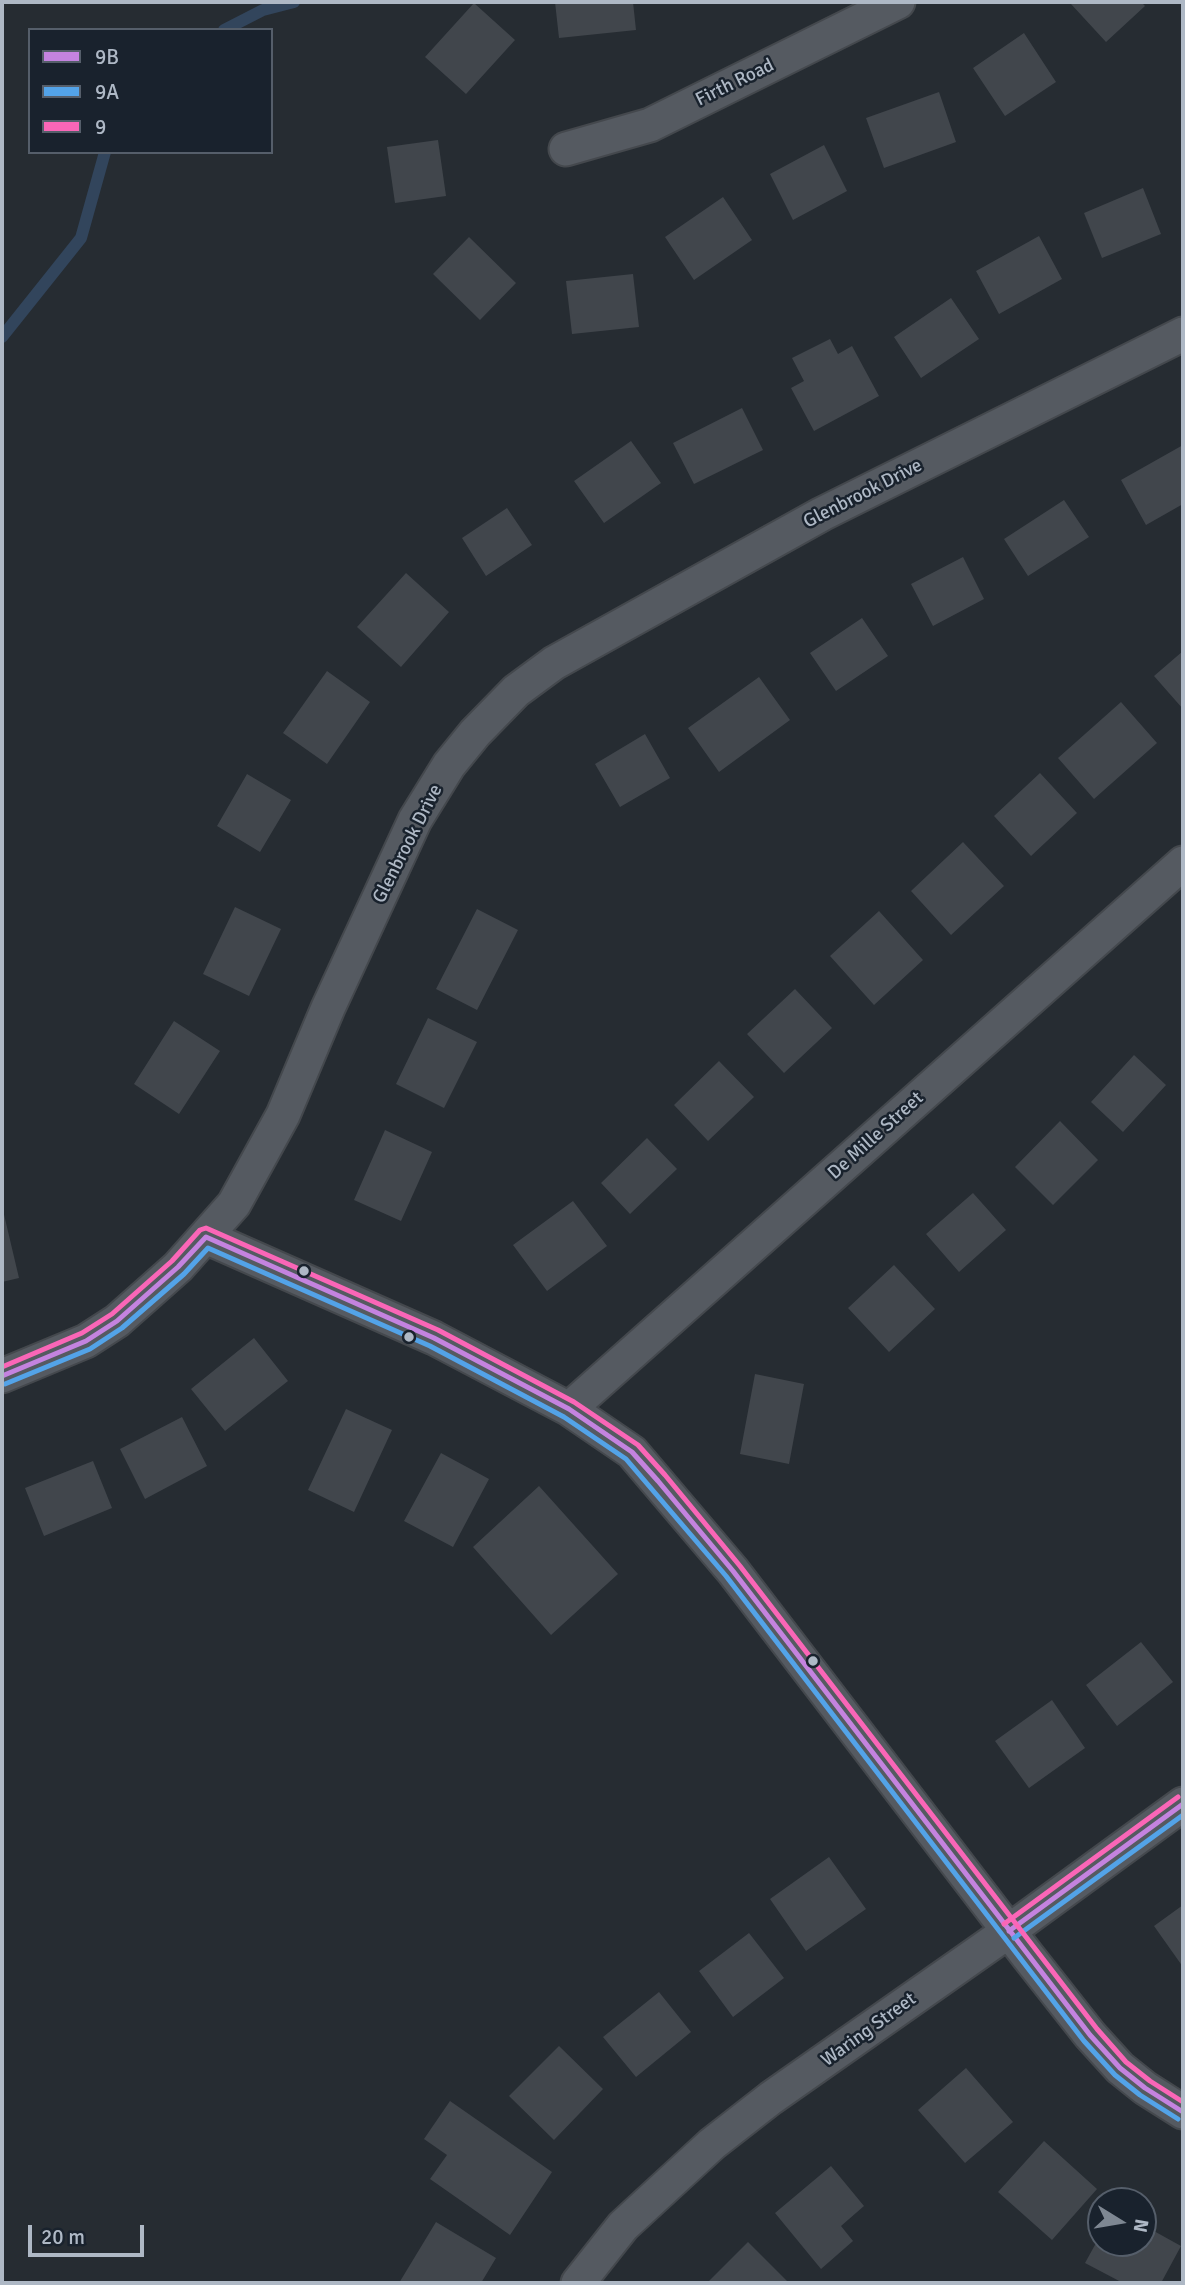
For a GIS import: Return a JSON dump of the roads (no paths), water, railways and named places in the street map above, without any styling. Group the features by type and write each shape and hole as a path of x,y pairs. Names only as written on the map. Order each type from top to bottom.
{"street":[{"name":"Firth Road","path":"566,149 650,125 898,2"},
{"name":"Glenbrook Drive","path":"2,1376 86,1342 117,1321 178,1266 234,1204 283,1115 328,1009 415,820 449,765 475,733 516,691 554,663 822,514 1183,334"},
{"name":"De Mille Street","path":"569,1409 1183,863"},
{"path":"206,1237 434,1338 569,1409 632,1452 733,1571 1090,2035 1120,2068 1183,2112"},
{"name":"Waring Street","path":"578,2283 623,2226 712,2144 771,2098 1009,1931 1183,1804"}],"waterway":[{"path":"228,28 263,10 294,2"},
{"path":"2,337 81,238 104,154"}]}
